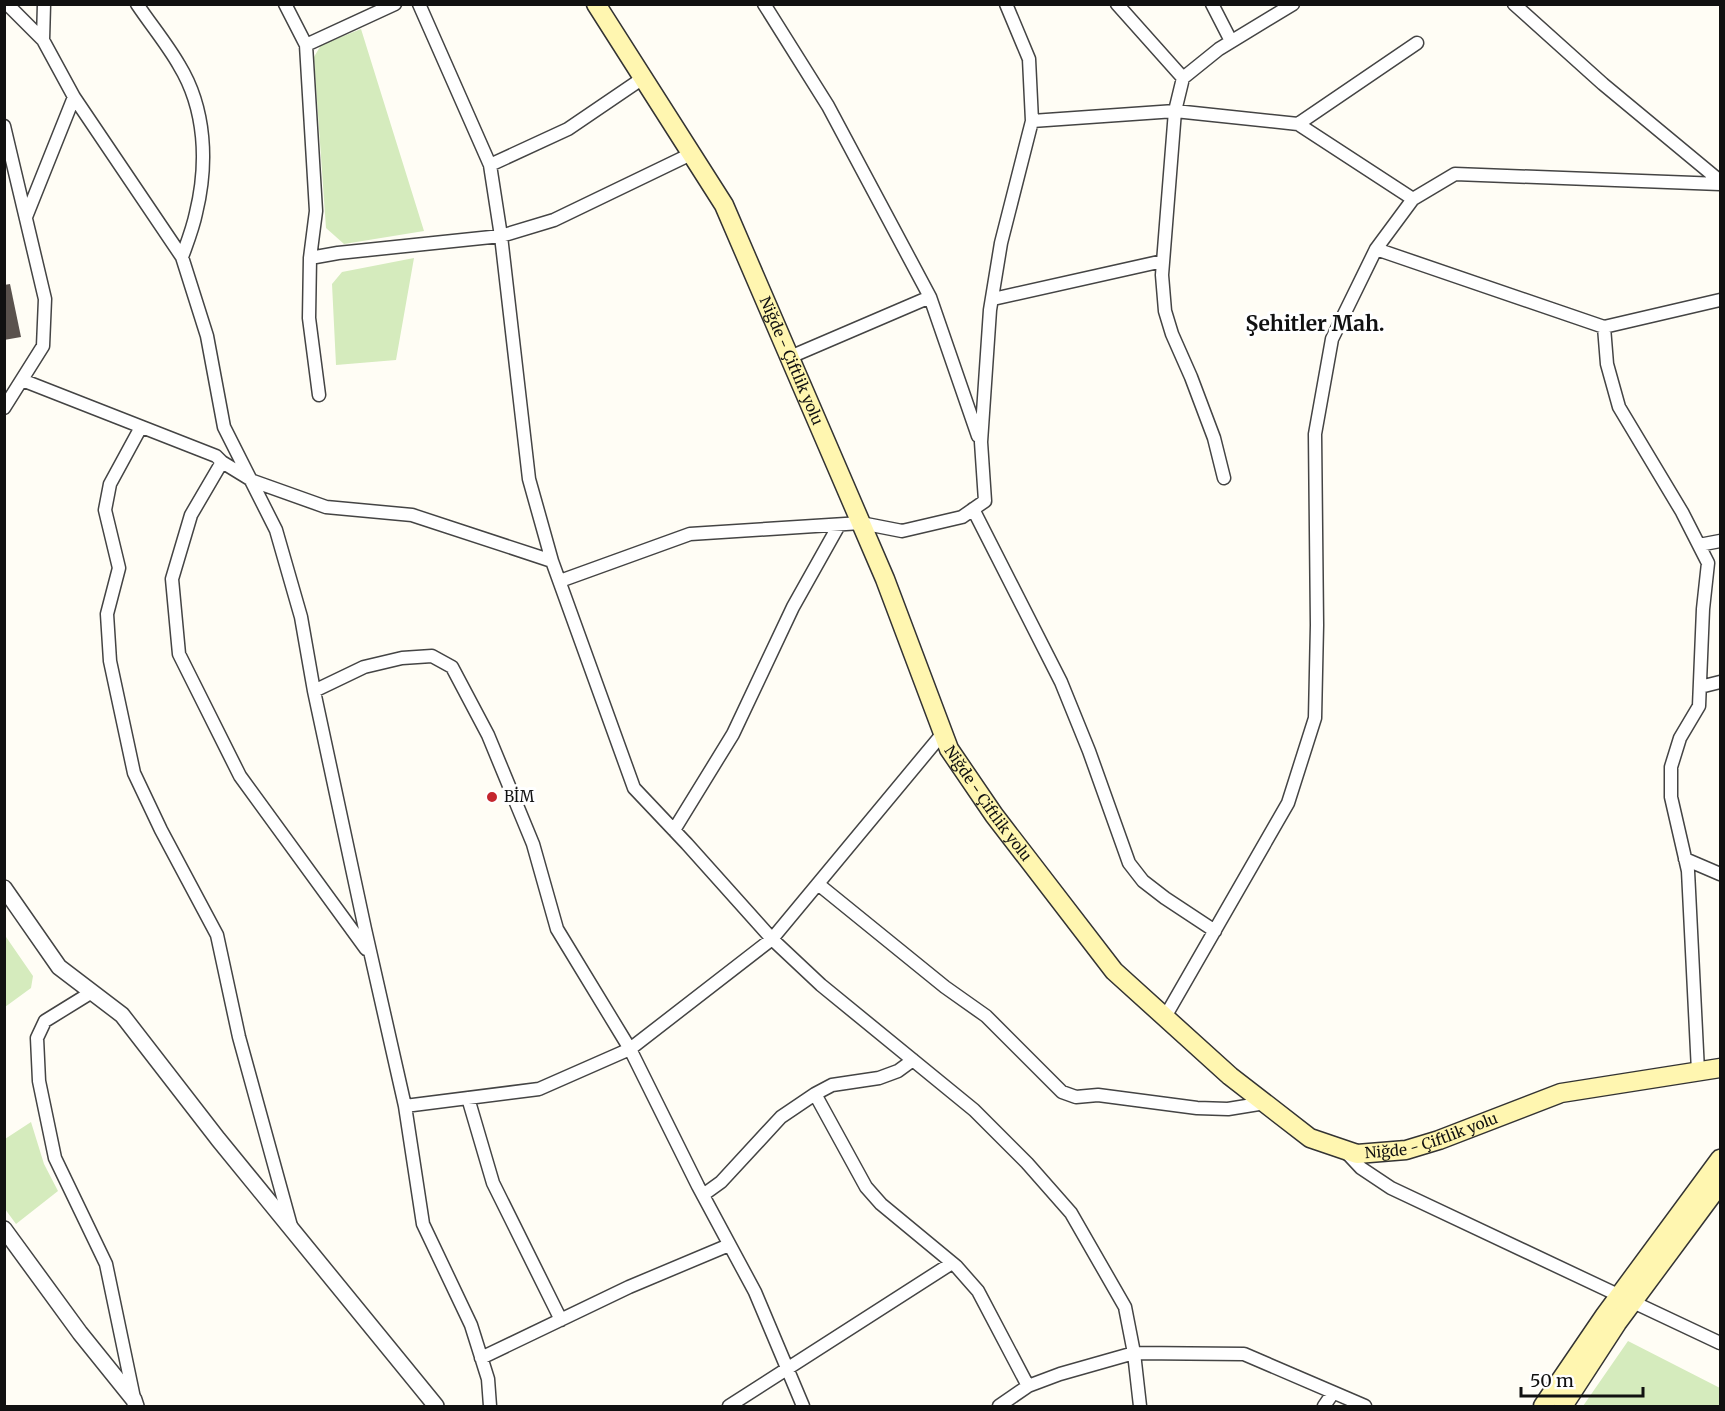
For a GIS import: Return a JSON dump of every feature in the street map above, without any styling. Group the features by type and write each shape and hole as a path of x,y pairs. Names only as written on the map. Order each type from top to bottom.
{"main road":[{"name":"Niğde - Çiftlik yolu","path":"596,4 724,205 885,579 949,749 993,815 1114,971 1230,1076 1310,1138 1357,1154 1406,1150 1439,1140 1561,1093 1720,1068"},
{"path":"1563,1407 1625,1300 1720,1159"},
{"path":"1543,1407 1625,1300 1720,1184"}],"street":[{"path":"7,4 43,40 74,97 182,257 207,336 224,427 276,530 301,617 314,691 405,1106 423,1224 471,1325 488,1379 490,1407"},
{"path":"43,40 44,4"},
{"path":"137,4 180,66 193,94 201,124 203,164 196,213 182,257"},
{"path":"285,4 306,45 316,211 310,258 309,318 319,395"},
{"path":"306,45 395,4"},
{"path":"419,4 490,165 501,236 529,479 552,561 634,788 772,939 821,985 974,1110 1027,1163 1071,1213 1125,1307 1134,1353 1140,1407"},
{"path":"764,4 828,106 930,297 981,442"},
{"path":"560,581 690,534 861,524 902,531 962,517 985,501 981,442 990,310 1001,243 1032,121 1029,59 1006,4"},
{"path":"1117,4 1183,78"},
{"path":"1212,4 1231,41"},
{"path":"1224,478 1214,438 1165,311 1162,275 1175,111 1183,78 1231,41 1293,4"},
{"path":"1514,4 1603,84 1720,183"},
{"path":"1298,124 1417,43"},
{"path":"490,165 568,129 643,78"},
{"path":"26,217 74,97"},
{"path":"1032,121 1175,111 1298,124 1413,200"},
{"path":"4,126 45,299 44,346 4,408"},
{"path":"310,258 501,236 554,220 691,154"},
{"path":"1165,1017 1288,803 1315,718 1317,625 1315,434 1332,339 1376,249 1413,200 1455,174 1720,183"},
{"path":"1376,249 1604,327 1720,300"},
{"path":"993,299 1163,261"},
{"path":"790,357 930,297"},
{"path":"1604,327 1607,364 1619,407 1682,512 1708,563 1703,609 1699,706 1680,738 1671,767 1671,797 1688,871 1698,1071"},
{"path":"22,380 216,456 253,481 326,507 412,515 552,561"},
{"path":"141,427 110,484 105,510 118,568 107,614 110,661 134,774 217,935 239,1037 292,1230"},
{"path":"222,462 191,515 172,579 179,654 240,776 371,955"},
{"path":"973,509 1061,682 1089,751 1129,863 1143,880 1165,898 1215,931"},
{"path":"674,830 733,734 793,607 839,525"},
{"path":"1699,545 1720,541"},
{"path":"314,691 364,668 402,658 432,656 452,667 488,735 532,844 557,929 630,1049 703,1196 755,1292 803,1407"},
{"path":"1700,687 1720,682"},
{"path":"405,1106 539,1089 630,1049 772,939 943,733"},
{"path":"1685,860 1720,874"},
{"path":"818,884 945,987 986,1016 1062,1092 1076,1097 1098,1095 1197,1108 1228,1109 1265,1103"},
{"path":"5,891 58,967 122,1015 218,1139 436,1407"},
{"path":"92,992 45,1021 37,1038 39,1081 55,1158 106,1264 135,1403"},
{"path":"703,1196 721,1182 781,1117 815,1094 832,1085 879,1078 898,1071 913,1060"},
{"path":"815,1094 866,1187 881,1204 952,1263 978,1291 1028,1386"},
{"path":"468,1098 494,1183 561,1320"},
{"path":"1345,1150 1361,1168 1391,1188 1720,1343"},
{"path":"4,1229 80,1333 135,1403"},
{"path":"482,1358 629,1287 729,1245"},
{"path":"729,1407 786,1368 952,1263"},
{"path":"999,1407 1028,1386 1060,1374 1134,1353 1244,1354 1365,1407"},
{"path":"1324,1407 1333,1393"}],"green space":[{"path":"361,29 424,231 344,244 326,228 314,57 321,45"},
{"path":"414,258 396,360 336,365 332,284 342,272"},
{"path":"4,934 33,976 31,988 5,1007"},
{"path":"31,1122 44,1164 58,1191 16,1224 5,1209 5,1139"},
{"path":"1628,1341 1720,1388 1720,1406 1583,1406"}],"building":[{"path":"10,284 21,337 4,340 4,285"}],"place":[{"name":"BİM","path":"492,797"}],"district":[{"name":"Şehitler Mah.","path":"1315,324"}]}
